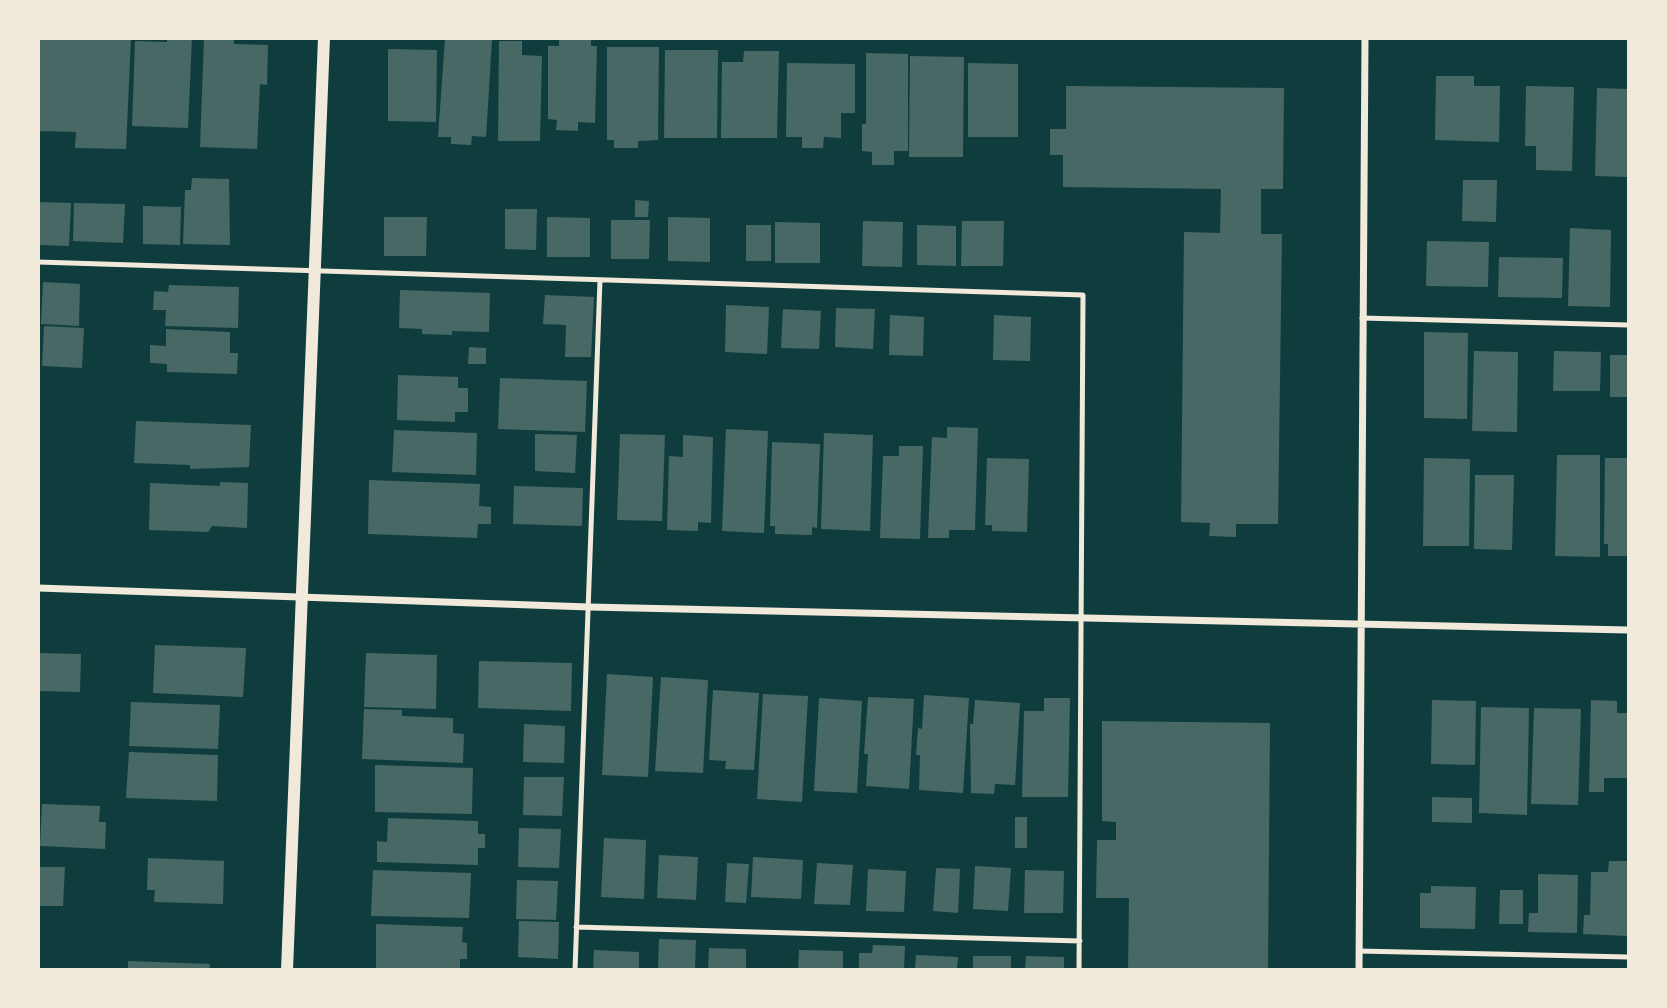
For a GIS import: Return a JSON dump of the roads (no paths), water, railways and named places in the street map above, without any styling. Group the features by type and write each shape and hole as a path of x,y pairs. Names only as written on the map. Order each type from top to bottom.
{"street":[{"path":"287,970 324,38"},
{"path":"1359,970 1365,38"},
{"path":"38,587 589,607 1083,615 1629,630"}],"lane":[{"path":"38,262 1083,295 1079,970"},
{"path":"575,970 600,280"},
{"path":"1362,318 1629,325"},
{"path":"576,927 1080,941"},
{"path":"1359,951 1629,957"}]}
